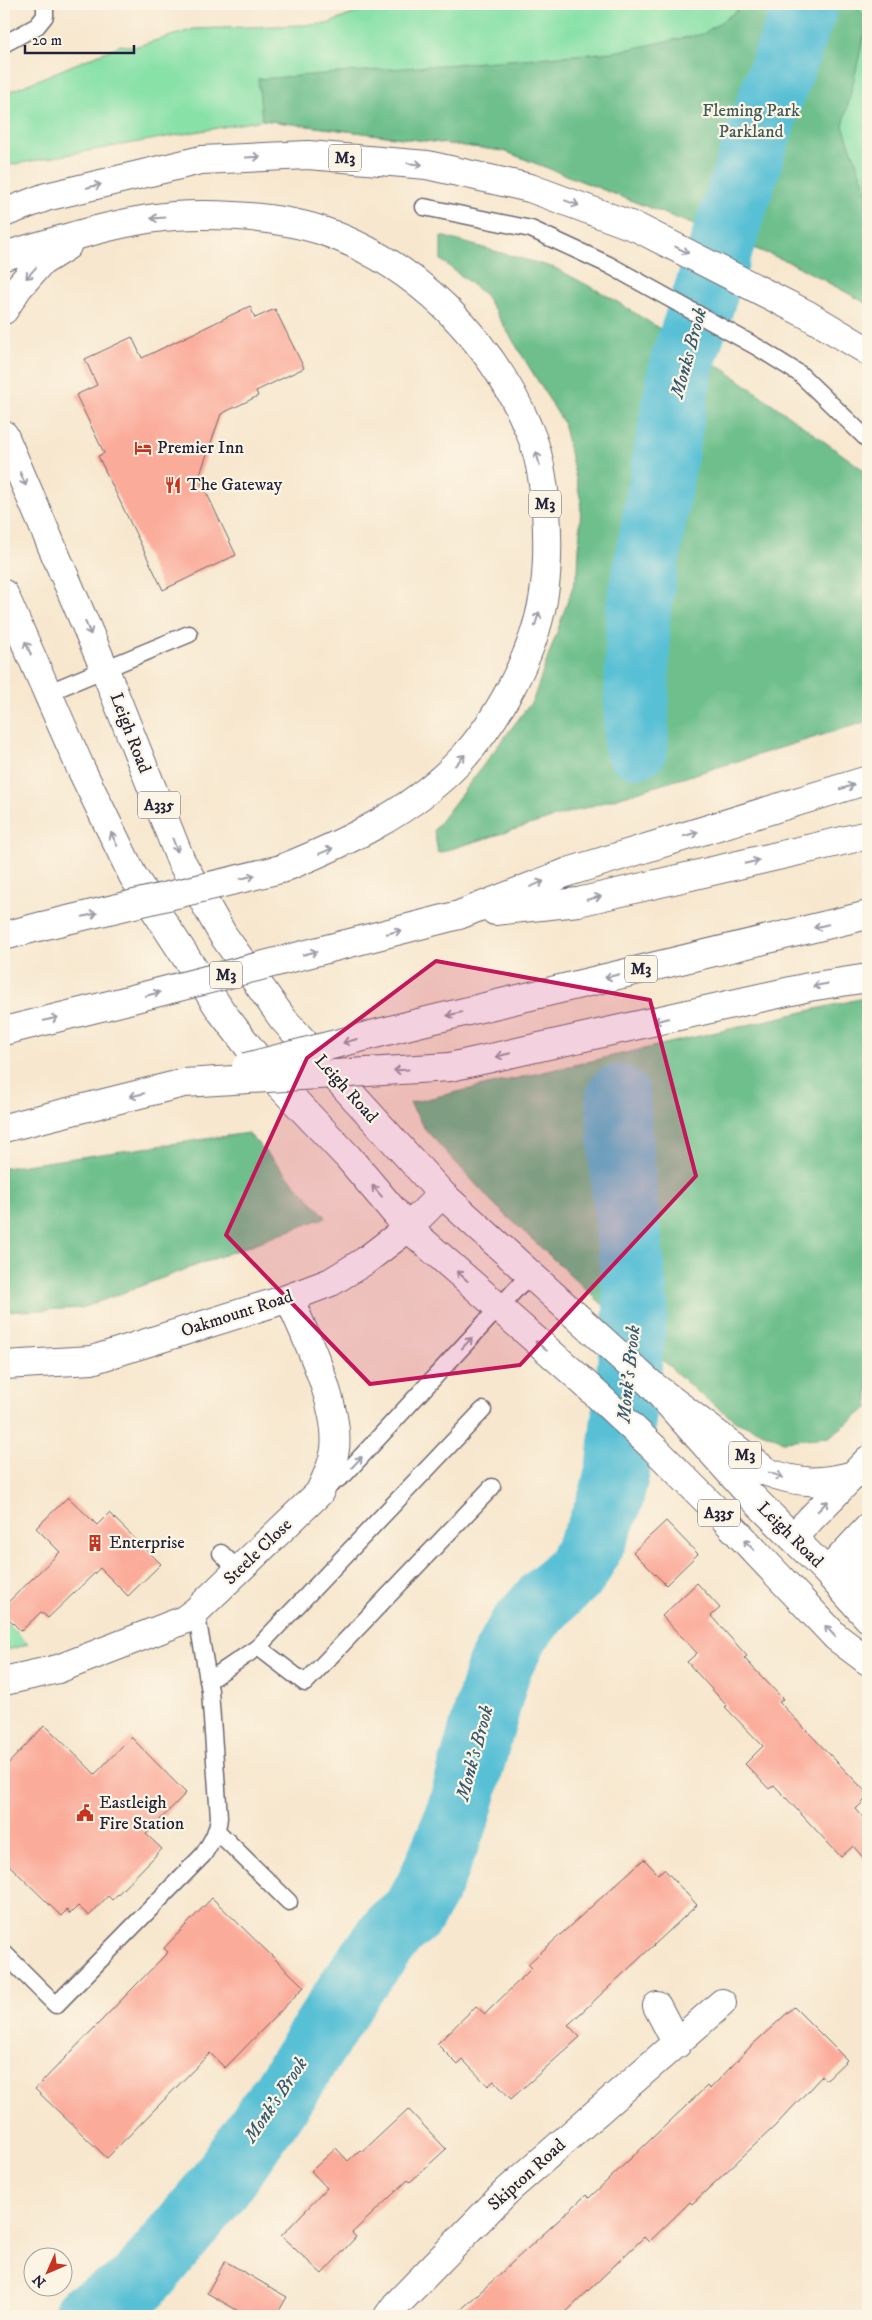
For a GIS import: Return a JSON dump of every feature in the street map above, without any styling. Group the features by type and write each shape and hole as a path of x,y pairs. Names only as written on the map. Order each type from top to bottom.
{"main road":[{"name":"M3","path":"4,212 46,197 201,160 308,155 427,166 530,188 638,228 808,315 863,352"},
{"name":"M3","path":"4,193 46,197"},
{"name":"M3","path":"4,256 149,218 206,215 266,219 318,230 369,251 423,287 457,318 495,364 530,431 544,482 548,538 543,601 530,643 513,685 489,724 460,762 431,788 391,817 332,849 281,869 4,936"},
{"name":"M3","path":"4,310 18,288 40,263 85,234"},
{"name":"Leigh Road","path":"4,435 106,670 181,861 223,935 283,1019 442,1194 528,1275 578,1317 652,1385 751,1496 827,1572 864,1613"},
{"name":"Leigh Road","path":"4,594 47,693 133,876 221,1011 272,1077 348,1157 408,1228 578,1377 654,1448 836,1637 868,1661"},
{"name":"M3","path":"4,1031 459,915 568,872 868,780"},
{"name":"M3","path":"459,915 578,902 868,835"},
{"name":"M3","path":"4,1128 414,1024 868,914"},
{"name":"M3","path":"184,1083 450,1067 809,987 868,978"},
{"name":"Oakmount Road","path":"4,1365 92,1360 289,1298 331,1282 365,1261 408,1228 442,1194"},
{"name":"Steele Close","path":"4,1681 58,1668 184,1620 196,1611 230,1562 319,1493 329,1472 335,1449 335,1422 323,1384 289,1298"},
{"name":"M3","path":"652,1385 767,1472 787,1479 810,1483 834,1481 861,1468"},
{"name":"M3","path":"793,1537 861,1468"},
{"path":"793,1537 783,1580 827,1572 868,1528"},
{"path":"864,1613 856,1581 868,1552"},
{"name":"Skipton Road","path":"388,2316 396,2305 507,2191 722,2003"},
{"path":"657,2006 677,2044"}],"lane":[{"path":"4,44 37,26 45,16 45,4"},
{"path":"424,206 532,229 609,265 757,347 800,374 868,440"},
{"path":"47,693 189,634"},
{"path":"319,1493 345,1474 528,1275"},
{"path":"208,1681 258,1647 483,1410"},
{"path":"258,1647 305,1684 492,1487"},
{"path":"4,1953 56,2005 203,1855 217,1831 219,1817 208,1681 196,1611"},
{"path":"217,1831 289,1902"}],"highlighted area":[{"path":"436,961 650,1000 696,1176 520,1365 370,1384 226,1235 307,1058"}],"green space":[{"name":"Fleming Park Parkland","path":"378,4 868,4 868,304 792,263 504,151 262,120 4,166 4,94 121,45 134,47 194,29 327,24"},
{"name":"Fleming Park Parkland","path":"747,4 853,4 868,19 843,126 868,194 868,304 792,263 504,151 262,120 258,79 614,52 703,34"},
{"path":"441,236 555,268 608,296 728,372 868,473 868,721 438,853 434,830 533,700 578,572 581,501 563,422 485,295 441,260"},
{"path":"868,997 868,1408 829,1437 783,1441 736,1421 696,1391 494,1204 425,1129 410,1103"},
{"path":"248,1133 326,1217 82,1308 4,1312 4,1168"},
{"path":"4,1620 28,1644 4,1651"}],"building":[{"name":"Premier Inn","path":"250,306 255,318 275,309 304,368 256,391 258,396 221,414 199,477 236,555 163,590 98,456 104,453 76,395 97,385 85,359 132,337 142,358"},
{"name":"Enterprise","path":"68,1497 97,1525 109,1513 161,1564 128,1596 100,1568 48,1618 41,1612 21,1631 4,1614 4,1606 60,1552 36,1528"},
{"path":"666,1521 698,1554 666,1585 633,1552"},
{"path":"697,1583 720,1608 711,1616 747,1656 744,1658 783,1699 779,1702 868,1794 868,1797 856,1809 868,1823 868,1863 853,1846 841,1857 774,1785 769,1789 745,1764 763,1746 725,1707 727,1706 687,1662 697,1653 662,1616"},
{"name":"Eastleigh Fire Station","path":"45,1725 95,1774 131,1737 186,1793 146,1834 162,1849 112,1900 108,1896 89,1916 78,1906 70,1914 67,1910 61,1916 4,1860 4,1768"},
{"path":"644,1859 658,1874 664,1869 697,1905 568,2025 580,2037 511,2099 494,2081 488,2086 463,2060 458,2065 437,2044 476,2006 485,2014 532,1968 528,1964"},
{"path":"212,1898 304,1987 225,2068 210,2053 107,2158 35,2089 168,1952 164,1948"},
{"path":"794,2007 847,2060 826,2080 822,2076 775,2126 692,2204 690,2202 649,2242 644,2237 562,2316 454,2316 586,2195 589,2198 707,2086 710,2089 752,2045"},
{"path":"408,2109 446,2149 410,2182 408,2180 352,2233 356,2237 322,2274 281,2236 327,2188 311,2171 336,2148 348,2161 360,2150 362,2152"},
{"path":"225,2261 287,2297 276,2316 247,2316 207,2293"}],"waterway":[{"name":"Monks Brook","path":"636,746 638,611 681,367 769,103 806,4"},
{"name":"Monk's Brook","path":"85,2316 121,2296 140,2282 212,2196 285,2091 354,1983 395,1928 413,1913 429,1885 457,1818 499,1667 519,1630 545,1600 577,1571 597,1533 611,1498 618,1468 636,1307 622,1169 618,1097"}],"place":[{"name":"Premier Inn","path":"143,448"},
{"name":"The Gateway","path":"173,485"},
{"name":"Enterprise","path":"95,1543"},
{"name":"Eastleigh Fire Station","path":"85,1813"}]}
